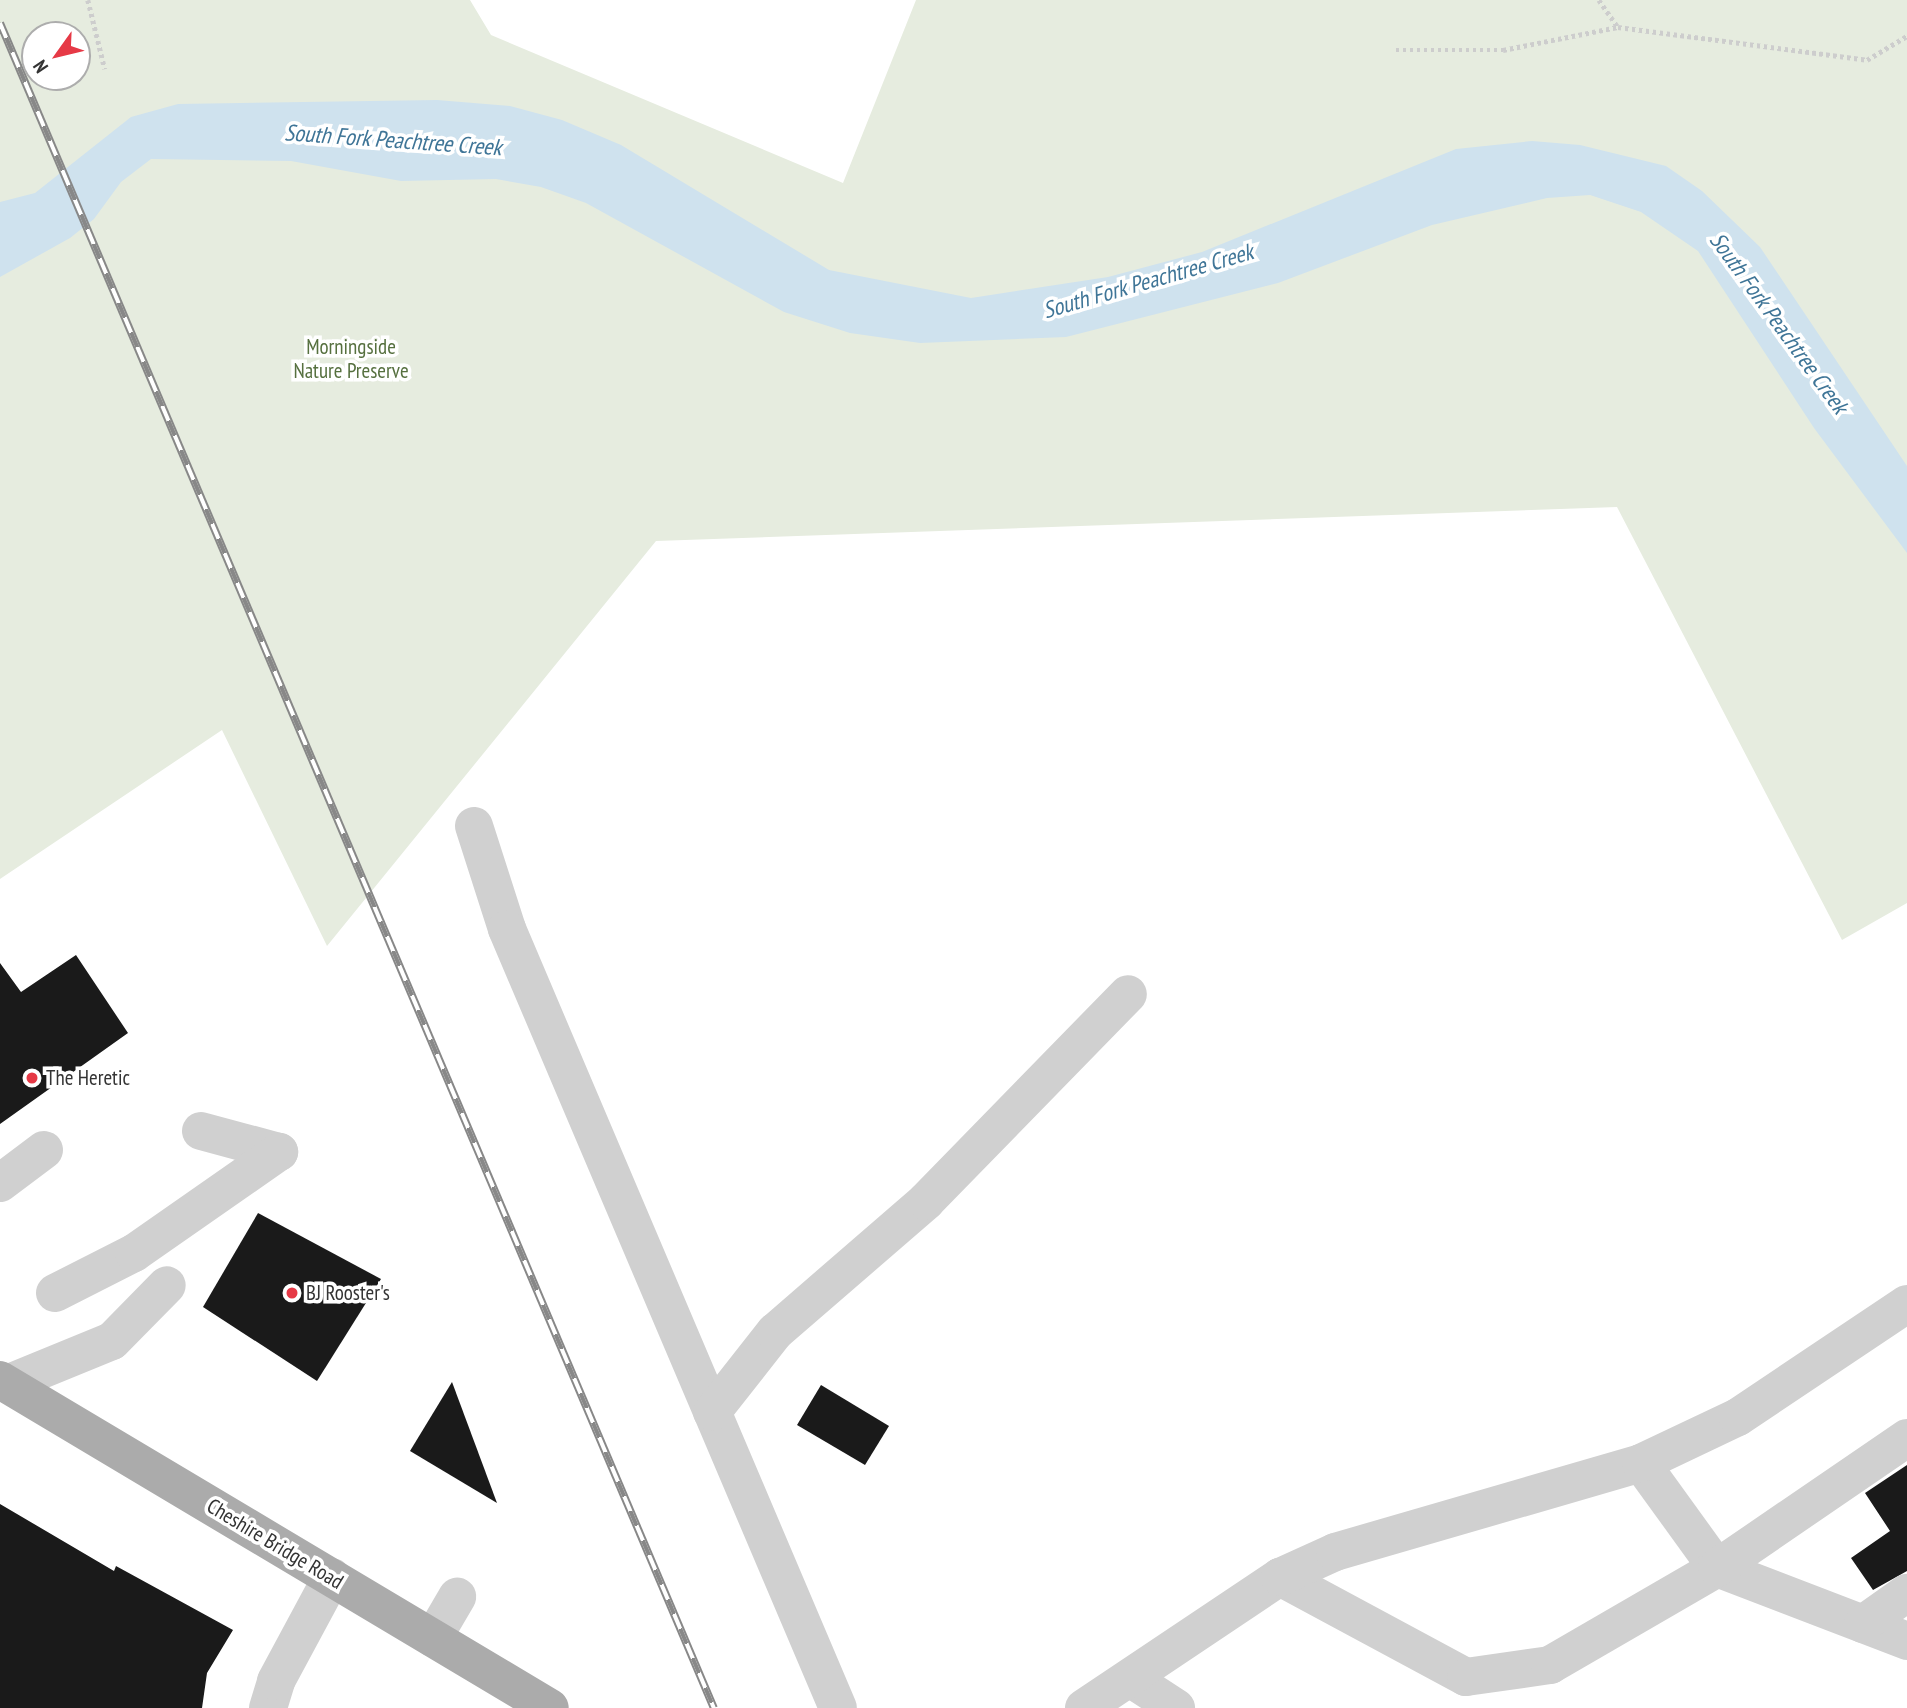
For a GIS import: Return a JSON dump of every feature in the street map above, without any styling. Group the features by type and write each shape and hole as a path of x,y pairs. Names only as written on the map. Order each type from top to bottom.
{"main road":[{"name":"Cheshire Bridge Road","path":"4,1382 550,1708"}],"street":[{"path":"474,826 507,929 838,1708"},
{"path":"712,1412 775,1332 926,1201 1128,994"},
{"path":"55,1293 134,1253 279,1152 201,1131"},
{"path":"0,1183 44,1150"},
{"path":"4,1382 111,1341 167,1285"},
{"path":"1084,1708 1280,1577 1335,1552 1642,1463 1738,1417 1907,1304"},
{"path":"1280,1577 1466,1677 1550,1665 1717,1568 1907,1438"},
{"path":"1642,1463 1717,1568 1907,1641"},
{"path":"268,1708 276,1681 332,1577"},
{"path":"1863,1624 1907,1592"},
{"path":"433,1638 457,1597"},
{"path":"1130,1678 1176,1708"}],"path":[{"path":"88,0 105,69"},
{"path":"1599,0 1618,27"},
{"path":"1396,50 1503,50 1618,27 1867,60 1907,36"}],"green space":[{"name":"Morningside Nature Preserve","path":"0,0 470,0 491,35 843,183 916,0 1907,0 1907,903 1842,940 1617,507 656,541 327,946 222,730 0,879"}],"water":[{"name":"South Fork Peachtree Creek","path":"437,100 510,106 562,120 621,145 829,270 971,298 1108,277 1202,252 1456,149 1532,141 1580,145 1666,166 1702,191 1760,247 1907,466 1907,553 1814,428 1698,251 1641,212 1590,195 1547,198 1432,225 1278,283 1066,337 920,343 850,333 784,312 586,203 541,187 496,179 401,181 291,161 151,159 121,182 94,219 70,238 0,277 0,202 35,193 131,117 178,104"}],"building":[{"name":"The Heretic","path":"76,955 128,1033 0,1124 0,963 21,992"},
{"name":"BJ Rooster's","path":"258,1213 381,1279 317,1381 203,1307"},
{"path":"452,1382 497,1503 410,1451"},
{"path":"821,1385 889,1426 865,1465 797,1425"},
{"path":"1907,1465 1907,1571 1873,1590 1851,1558 1890,1531 1865,1493"},
{"path":"0,1504 114,1571 116,1566 233,1630 207,1673 202,1708 0,1708"}],"railway":[{"path":"0,23 714,1708"}],"place":[{"name":"The Heretic","path":"32,1078"},
{"name":"BJ Rooster's","path":"292,1293"}]}
